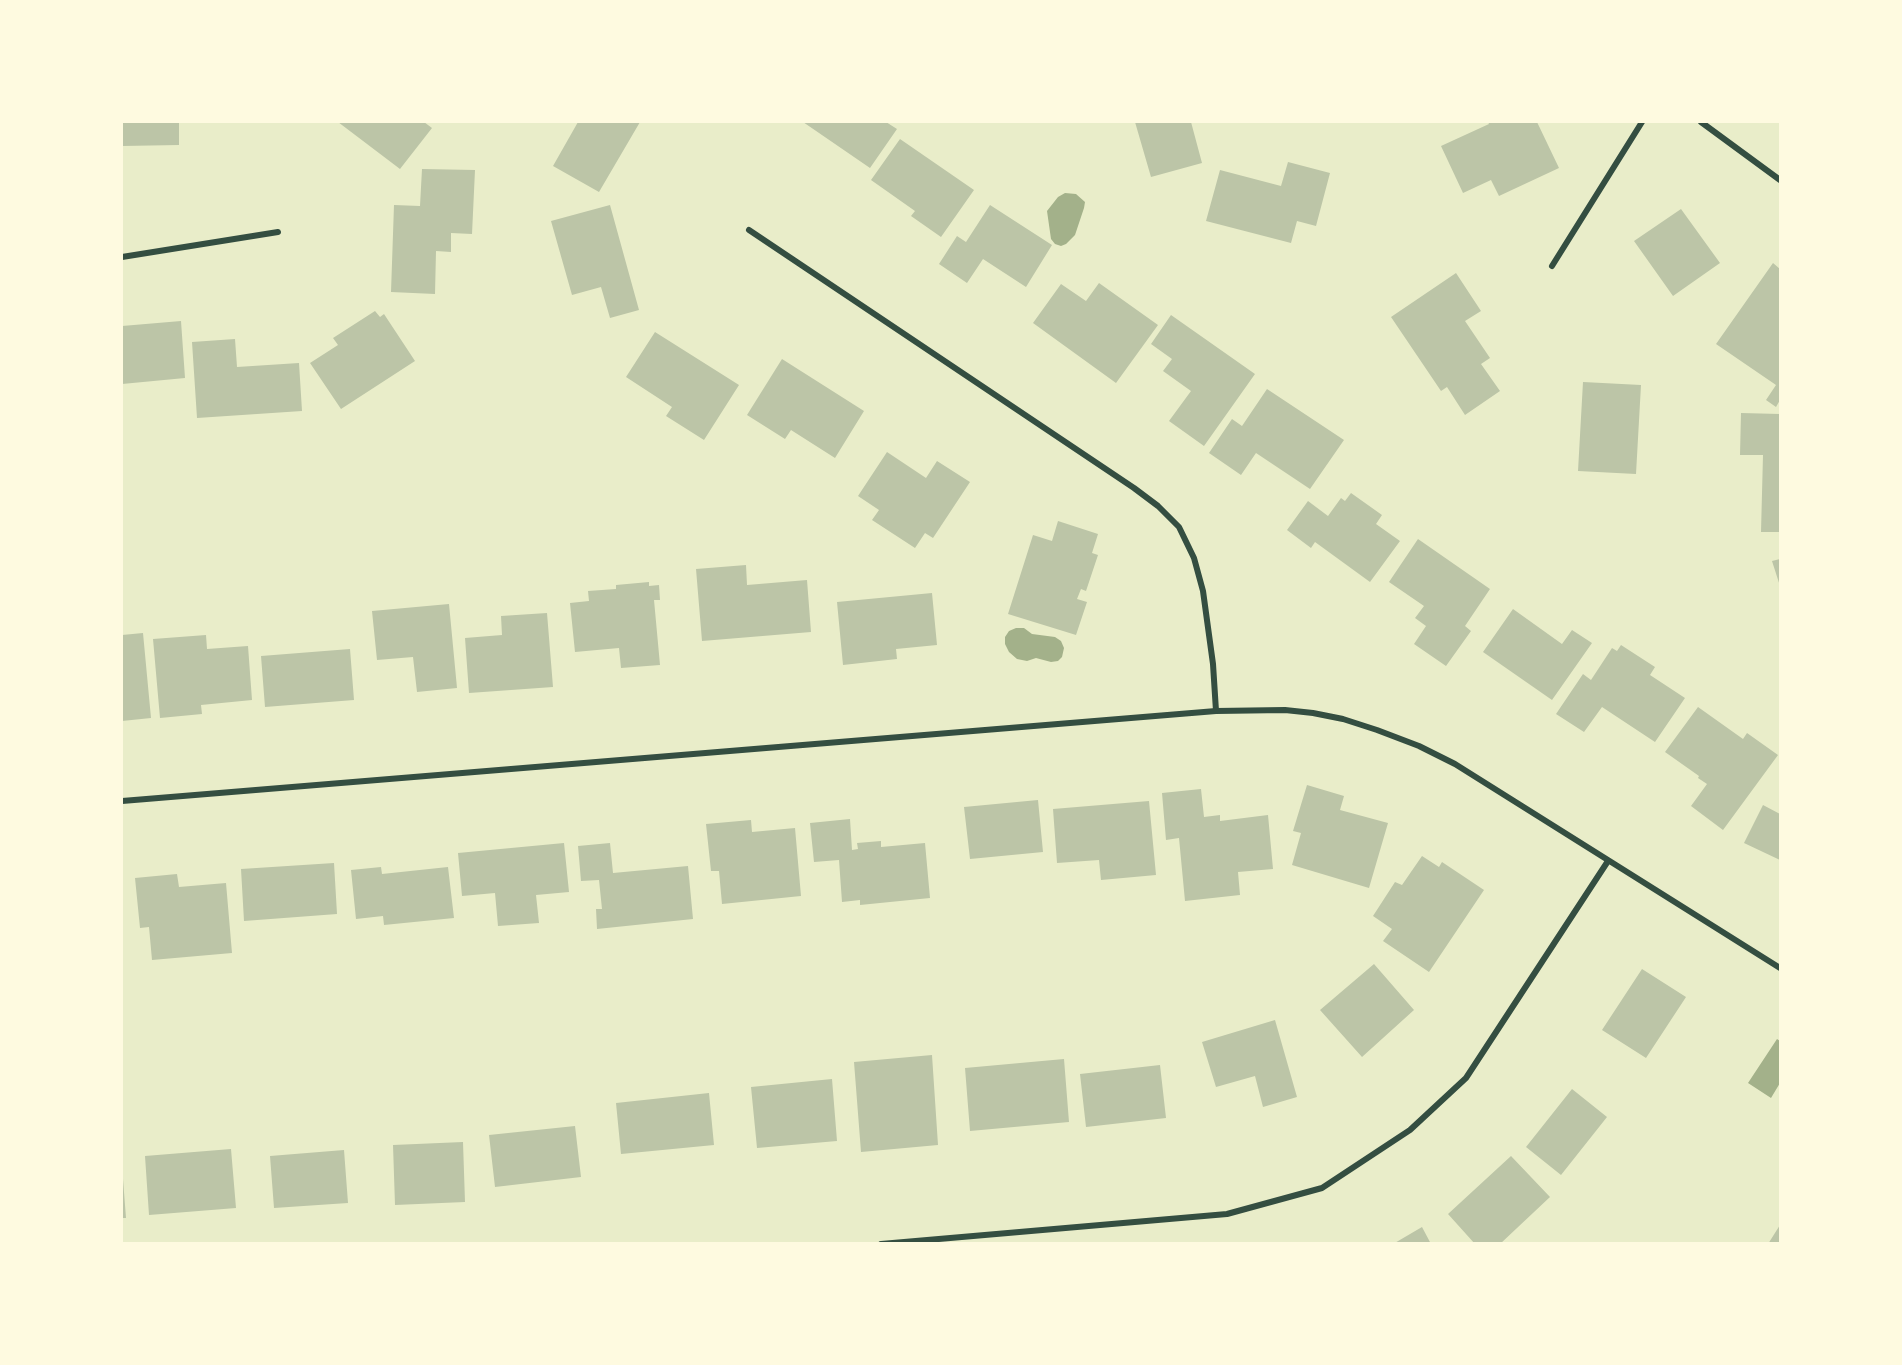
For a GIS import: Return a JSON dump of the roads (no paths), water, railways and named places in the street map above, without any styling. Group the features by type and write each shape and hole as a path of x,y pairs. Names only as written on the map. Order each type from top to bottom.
{"street":[{"path":"1552,266 1642,122"},
{"path":"1701,122 1780,180"},
{"path":"749,230 1134,488 1158,506 1179,527 1194,558 1203,591 1213,664 1216,711"},
{"path":"122,257 278,232"},
{"path":"122,801 1216,711 1285,710 1313,713 1355,723 1419,746 1455,764 1780,968"},
{"path":"881,1244 1227,1214 1322,1188 1410,1130 1466,1078 1608,861"}]}
